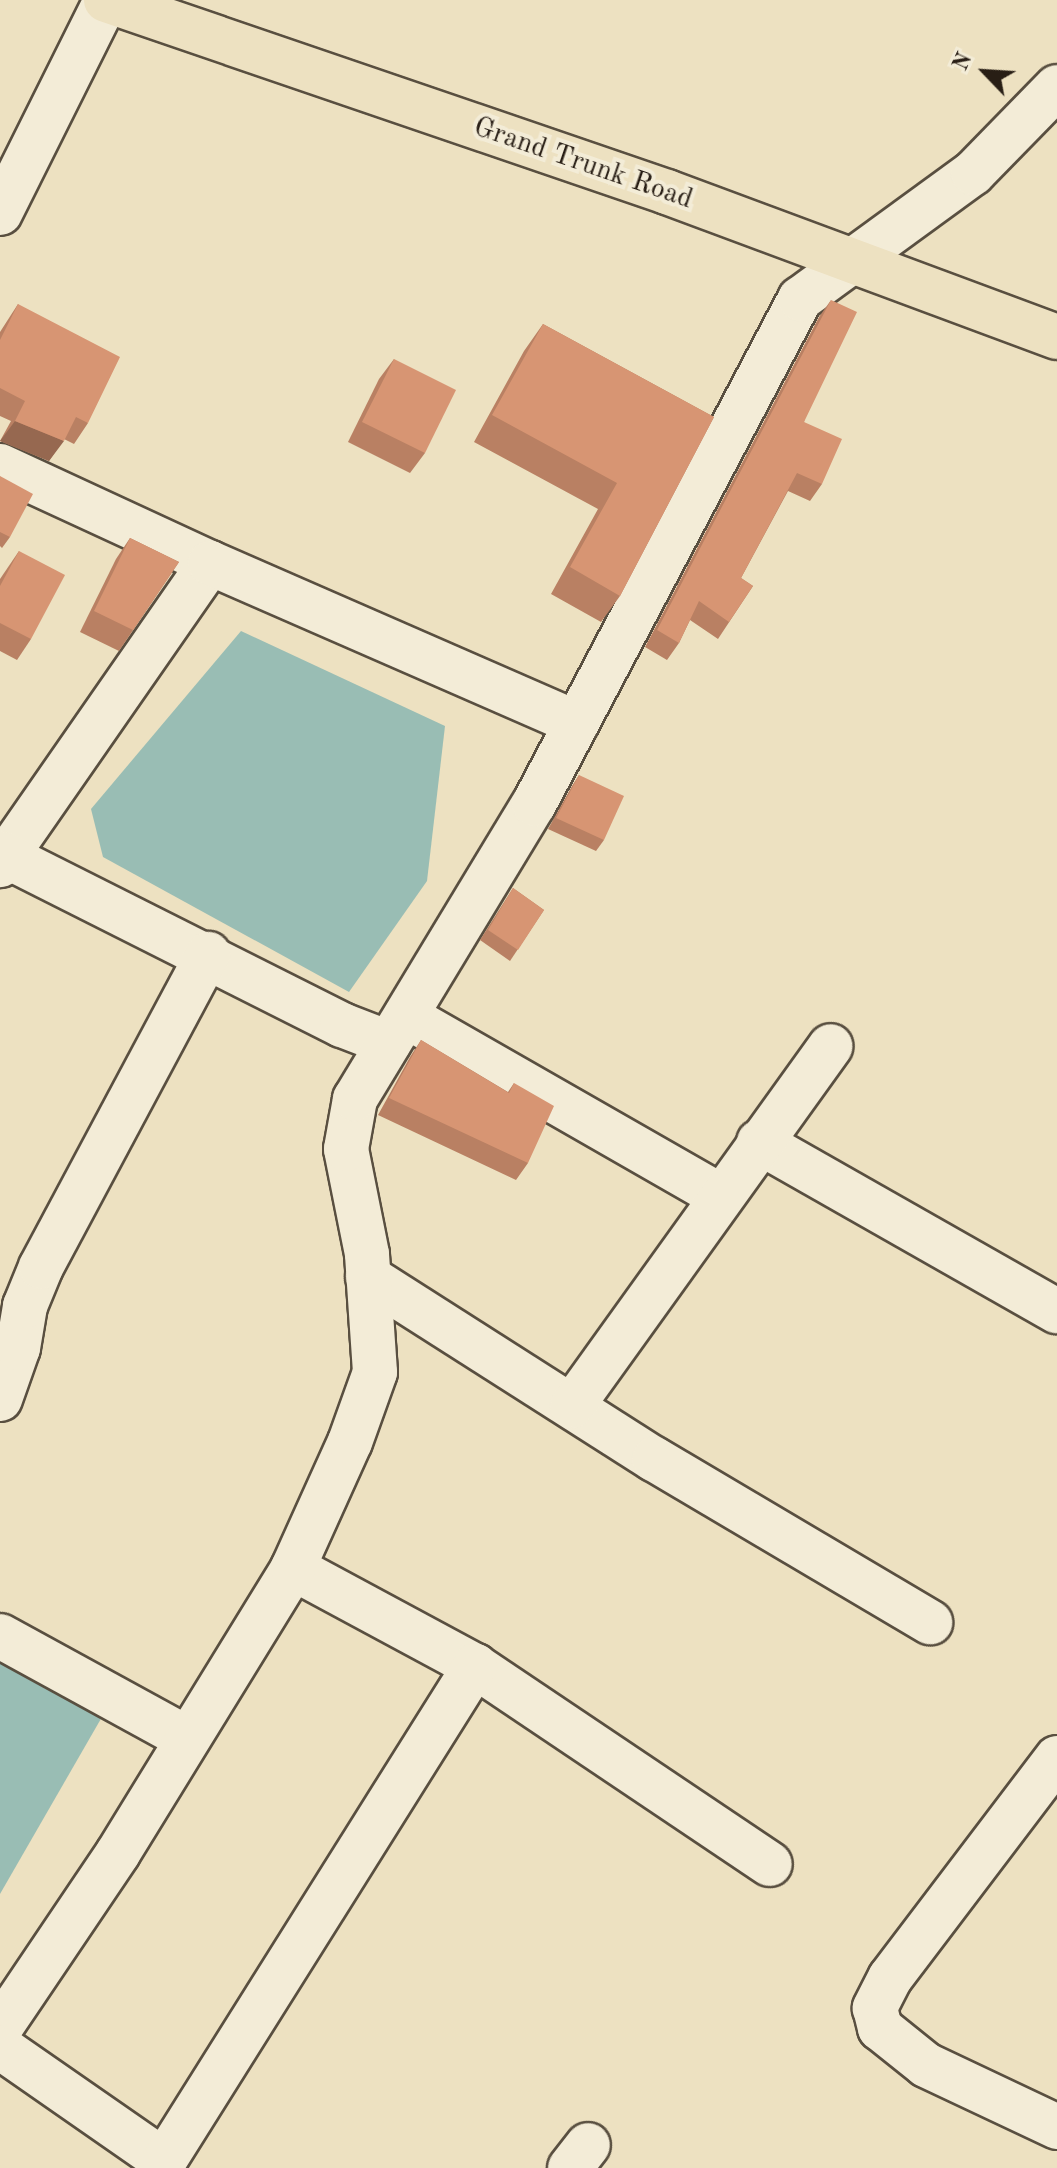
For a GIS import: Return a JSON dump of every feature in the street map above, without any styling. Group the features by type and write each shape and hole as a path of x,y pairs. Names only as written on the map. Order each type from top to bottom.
{"main road":[{"name":"Grand Trunk Road","path":"106,0 853,260 1057,337"}],"street":[{"path":"0,213 106,0"},
{"path":"0,2028 118,1853 293,1568 350,1442 375,1372 368,1277 346,1149 355,1099 577,723 800,299 973,173 1057,87"},
{"path":"0,466 210,563 577,723"},
{"path":"210,563 2,858 208,954 342,1025 397,1029 720,1196"},
{"path":"0,1399 18,1348 25,1306 41,1267 208,954"},
{"path":"572,1406 720,1196 831,1046"},
{"path":"759,1142 1057,1311"},
{"path":"368,1277 572,1406 930,1622"},
{"path":"293,1568 475,1666 770,1864"},
{"path":"0,1636 186,1738"},
{"path":"0,2047 169,2165 475,1666"},
{"path":"1057,1758 890,1978 875,2008 880,2028 926,2065 1057,2127"}],"water":[{"path":"241,631 445,726 427,881 349,992 103,857 91,809"},
{"path":"0,1614 121,1684 0,1894"}],"building":[{"path":"831,300 857,312 804,422 842,439 822,484 797,473 741,578 753,586 729,622 699,601 679,643 657,630"},
{"path":"18,304 120,357 88,423 76,417 64,441 15,421 25,401 0,388 0,340"},
{"path":"543,324 714,417 620,596 570,567 617,483 492,415"},
{"path":"394,359 456,390 425,453 362,422"},
{"path":"0,476 33,494 10,537 0,532"},
{"path":"130,538 179,562 133,630 94,611"},
{"path":"19,551 65,575 31,639 0,623 0,586"},
{"path":"579,775 624,796 604,840 556,818"},
{"path":"513,888 544,910 518,950 488,930"},
{"path":"421,1040 509,1093 514,1083 554,1106 528,1163 389,1098"}]}
